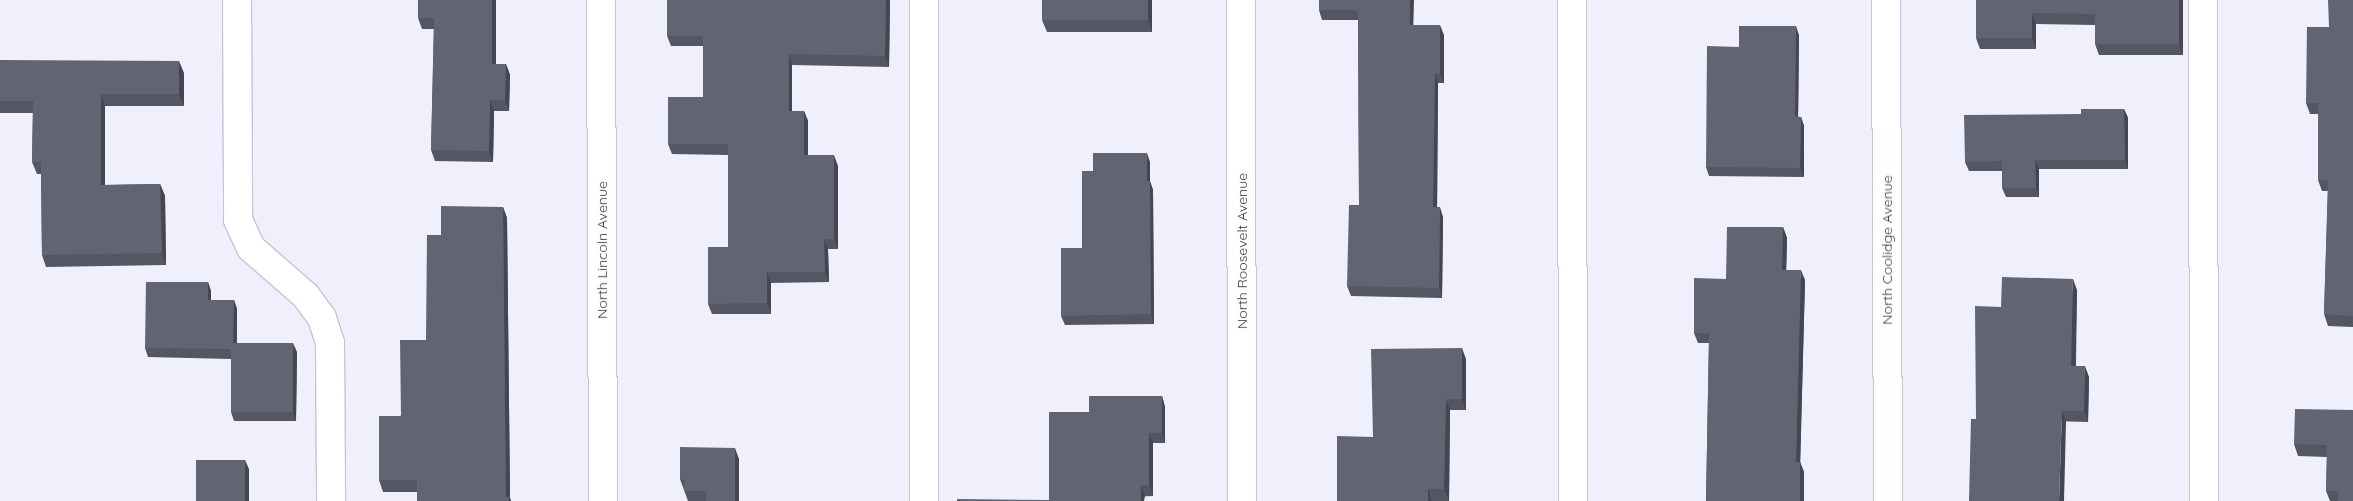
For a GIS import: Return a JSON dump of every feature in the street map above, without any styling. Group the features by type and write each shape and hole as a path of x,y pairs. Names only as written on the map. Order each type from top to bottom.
{"street":[{"path":"237,0 238,220 251,248 306,296 322,318 330,343 331,501"},
{"name":"North Lincoln Avenue","path":"601,0 603,501"},
{"path":"924,0 924,501"},
{"name":"North Roosevelt Avenue","path":"1241,0 1242,501"},
{"path":"1572,0 1573,501"},
{"name":"North Coolidge Avenue","path":"1886,0 1888,501"},
{"path":"2203,0 2204,501"}],"building":[{"path":"418,0 492,0 492,64 506,64 505,100 490,100 489,151 431,150 434,18 418,18"},
{"path":"667,0 886,0 885,56 789,54 789,111 804,111 804,155 834,155 834,239 824,239 825,272 767,272 767,303 708,304 708,247 728,247 728,144 668,144 668,97 703,97 703,36 667,36"},
{"path":"1042,0 1148,0 1148,20 1042,20"},
{"path":"1319,0 1410,0 1410,25 1440,25 1440,73 1435,73 1433,207 1440,207 1439,288 1347,286 1349,205 1359,205 1358,10 1319,10"},
{"path":"1976,0 2179,0 2179,44 2095,44 2095,14 2032,13 2032,38 1976,38"},
{"path":"2328,0 2353,0 2353,316 2324,314 2328,180 2318,180 2318,103 2306,103 2307,27 2329,27"},
{"path":"1739,26 1796,26 1795,116 1801,117 1800,168 1706,167 1707,46 1739,47"},
{"path":"0,60 179,61 179,94 101,94 101,185 160,184 162,253 42,255 41,162 32,162 33,101 0,101"},
{"path":"2081,109 2124,109 2125,160 2035,160 2036,188 2002,188 2002,161 1965,162 1964,115 2081,114"},
{"path":"1093,153 1147,153 1147,181 1150,181 1151,314 1061,316 1061,248 1082,248 1082,171 1093,171"},
{"path":"441,206 503,207 506,497 509,497 509,501 417,501 417,480 379,480 379,416 401,416 400,340 426,340 427,235 441,235"},
{"path":"1727,227 1783,227 1782,270 1801,270 1796,462 1800,462 1800,501 1706,501 1709,333 1694,333 1694,278 1726,279"},
{"path":"2002,277 2073,279 2071,366 2085,366 2084,411 2062,411 2059,501 1969,501 1971,419 1976,419 1975,306 2001,307"},
{"path":"146,282 208,282 208,300 234,300 233,343 293,343 293,412 231,412 231,349 145,348"},
{"path":"1462,348 1462,399 1446,399 1444,489 1428,489 1428,501 1337,501 1337,436 1373,437 1371,349"},
{"path":"1089,396 1162,396 1162,433 1149,433 1149,485 1141,485 1141,501 957,501 957,499 1049,500 1049,412 1089,412"},
{"path":"2295,409 2353,410 2353,501 2338,501 2338,491 2326,491 2327,445 2294,444"},
{"path":"680,447 735,448 735,501 706,501 706,491 684,491 684,479 680,479"},
{"path":"196,460 245,460 245,501 196,501"}]}
